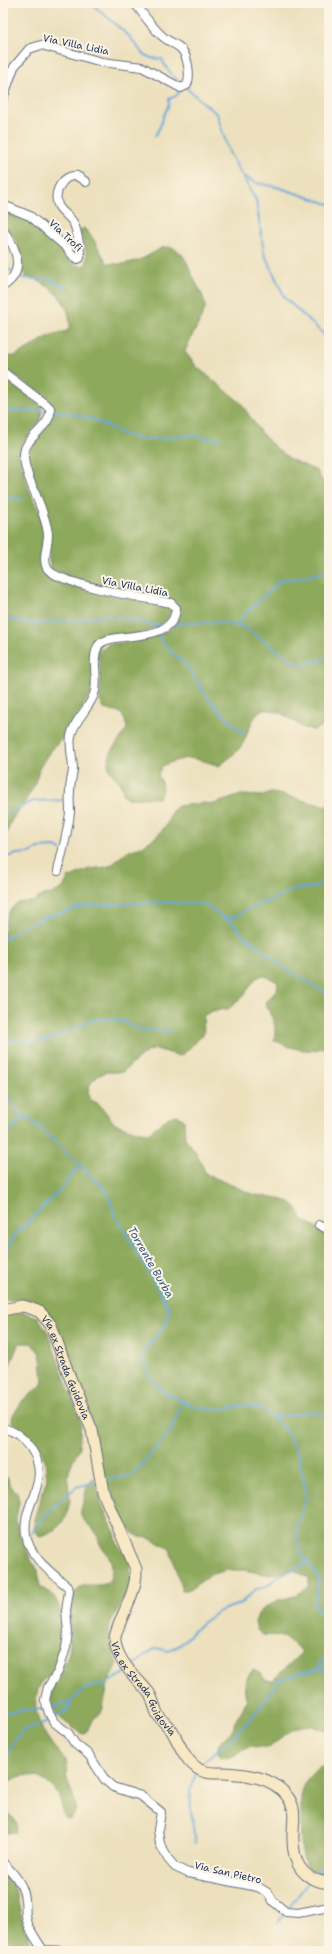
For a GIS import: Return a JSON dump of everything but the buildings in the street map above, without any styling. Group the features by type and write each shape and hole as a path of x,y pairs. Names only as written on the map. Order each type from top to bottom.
{"street":[{"name":"Via Villa Lidia","path":"3,98 14,67 29,49 41,45 102,62 142,67 181,88 187,85 189,79 185,56 179,47 175,46 161,35 135,3"},
{"name":"Via Trofi","path":"3,205 22,211 30,216 78,259 81,253 74,224 58,205 58,194 62,182 69,176 77,176 86,182"},
{"path":"3,230 14,246 17,260 16,273 13,280 3,286"},
{"name":"Via Villa Lidia","path":"3,372 50,408 50,416 26,446 24,453 33,492 43,514 48,534 45,562 47,569 54,576 106,592 171,603 176,608 175,614 170,623 160,630 145,636 109,640 101,643 98,647 96,654 97,679 95,693 74,725 70,738 73,770 69,792 70,811 58,871"},
{"path":"319,1225 329,1230"},
{"name":"Via ex Strada Guidovia","path":"3,1310 22,1306 30,1308 40,1312 48,1322 92,1430 103,1492 116,1518 136,1568 136,1580 133,1592 115,1637 116,1645 128,1670 149,1693 157,1714 171,1730 185,1756 192,1764 209,1773 258,1778 272,1783 284,1793 294,1809 293,1834 295,1856 299,1867 303,1873 312,1880 329,1883"},
{"name":"Via San Pietro","path":"3,1428 18,1434 36,1456 40,1470 27,1522 26,1536 32,1550 44,1567 68,1587 69,1591 66,1611 68,1632 66,1648 58,1672 48,1687 45,1700 54,1722 68,1733 75,1744 89,1755 105,1780 113,1787 141,1796 161,1812 158,1830 160,1844 174,1867 188,1873 258,1887 268,1893 274,1902 286,1912 298,1913 329,1907"},
{"path":"3,1863 12,1872 20,1884 25,1899 26,1917 32,1933 43,1950 70,1951"}],"green space":[{"path":"3,209 22,215 64,251 78,266 86,265 87,261 85,248 79,231 84,228 92,237 107,263 124,264 135,261 165,247 177,250 188,264 205,304 202,316 185,352 197,367 241,403 261,433 276,448 290,459 317,471 323,482 329,484 329,724 313,730 304,728 281,713 264,709 254,718 242,745 219,766 190,758 171,762 162,766 158,775 162,786 159,798 126,798 119,781 110,771 108,766 110,754 127,728 121,713 104,709 100,701 100,659 102,650 107,644 143,640 168,630 176,625 179,608 175,601 104,588 51,569 49,560 51,541 27,460 36,439 52,418 53,405 48,398 3,368 3,357 15,356 51,335 67,331 70,326 70,320 64,304 53,290 43,283 26,276 21,271 20,251 13,236 3,225"},
{"path":"3,378 41,405 42,413 39,422 22,444 19,457 29,490 40,514 43,533 41,562 43,572 50,578 108,595 157,602 170,606 169,615 164,623 155,628 132,635 102,639 92,692 64,736 48,754 39,769 34,786 23,805 11,821 6,836 6,853 3,859"},
{"path":"271,793 329,806 329,1045 315,1050 301,1050 274,1040 274,1023 266,1002 277,990 278,982 263,975 256,978 242,998 228,1009 212,1011 203,1016 204,1034 180,1056 156,1049 148,1051 122,1072 106,1072 98,1076 90,1084 88,1092 91,1100 99,1104 115,1124 140,1132 148,1133 169,1117 177,1115 184,1120 185,1138 196,1152 206,1174 255,1195 273,1197 290,1202 297,1208 303,1220 329,1235 329,1730 327,1731 311,1726 300,1727 290,1731 269,1746 249,1747 243,1749 232,1757 221,1757 217,1750 220,1742 233,1730 235,1722 247,1701 245,1684 253,1670 261,1674 265,1680 273,1680 302,1652 281,1636 263,1635 257,1630 255,1622 258,1614 264,1608 278,1600 295,1596 309,1587 309,1578 294,1570 270,1575 244,1570 228,1570 212,1574 190,1589 182,1591 170,1549 149,1538 140,1537 133,1533 123,1521 118,1506 105,1479 76,1381 61,1337 50,1315 38,1304 30,1301 22,1299 3,1301 3,934 10,911 15,905 23,902 33,902 43,895 52,894 63,888 68,878 89,869 107,867 114,863 127,851 139,848 160,833 167,824 172,811 178,806 204,803 214,804 241,795 263,796"},
{"path":"22,1312 38,1317 47,1331 81,1422 79,1450 69,1471 68,1483 70,1500 66,1517 55,1531 40,1536 35,1532 34,1519 47,1479 45,1460 40,1449 14,1426 12,1421 13,1415 23,1400 40,1387 43,1382 41,1358 39,1352 31,1343 19,1343 3,1381 3,1315"},
{"path":"3,1474 8,1478 9,1484 17,1492 19,1502 16,1520 20,1536 32,1562 38,1570 40,1587 54,1596 61,1614 62,1632 60,1650 54,1669 40,1685 36,1695 36,1706 37,1716 46,1736 66,1760 66,1777 76,1805 74,1815 70,1819 64,1817 57,1793 45,1781 37,1777 23,1776 15,1778 3,1790"},
{"path":"93,1478 96,1483 101,1503 115,1533 117,1544 128,1557 132,1583 111,1623 108,1634 117,1664 109,1680 103,1708 101,1713 92,1720 87,1731 82,1734 60,1718 54,1710 51,1698 54,1685 64,1666 69,1652 70,1612 73,1597 77,1590 81,1587 87,1585 104,1584 108,1582 111,1577 111,1560 100,1544 97,1535 84,1521 81,1514 87,1487"},
{"path":"321,1766 329,1772 329,1877 318,1875 310,1870 302,1853 301,1842 301,1795 309,1778 314,1771"},
{"path":"3,1809 12,1816 16,1822 17,1828 16,1832 4,1833 3,1837"},
{"path":"3,1871 13,1882 24,1927 35,1951 3,1951"}],"waterway":[{"path":"91,3 130,37 143,54 151,58 162,59 171,73 184,85"},
{"path":"186,88 217,114 229,152 256,200 264,253 285,298 329,339"},
{"path":"155,136 168,107 169,99 176,96 180,90"},
{"path":"243,176 256,183 277,187 329,204"},
{"path":"3,265 13,272"},
{"path":"17,274 23,278 52,280 67,288"},
{"path":"3,411 48,410"},
{"path":"52,411 66,412 86,417 136,438 158,439 193,435 206,439 220,439"},
{"path":"3,497 23,499"},
{"path":"237,625 245,614 282,579 294,579 329,571"},
{"path":"3,618 34,624 106,616 139,621 151,625 163,625"},
{"path":"171,625 183,623 219,622 244,627 302,667 308,663 329,658"},
{"path":"158,633 161,641 188,668 211,702 243,733"},
{"path":"3,813 14,811 33,801 67,800"},
{"path":"3,858 17,854 30,853 39,848 55,847 61,850"},
{"path":"223,918 234,917 248,909 291,890 315,887 329,882"},
{"path":"3,940 24,926 84,906 159,902 202,904 206,905 223,918 233,923 242,934 288,970 329,995"},
{"path":"3,1032 10,1041 20,1039 38,1042 50,1039 97,1019 116,1020 138,1029 171,1032"},
{"name":"Torrente Burba","path":"3,1090 15,1108 39,1127 106,1190 115,1215 169,1308 166,1324 143,1352 145,1367 152,1380 165,1393 196,1407 219,1410 243,1405 258,1407 272,1416 286,1431 298,1454 307,1496 296,1529 299,1546 301,1553 318,1576 318,1589 314,1602 329,1625"},
{"path":"3,1137 25,1116"},
{"path":"3,1254 9,1247 14,1236 63,1187 70,1176 80,1166"},
{"path":"105,1480 133,1475 172,1429 182,1401"},
{"path":"272,1416 307,1412 329,1414"},
{"path":"31,1534 48,1512 76,1487 97,1482"},
{"path":"132,1668 146,1654 157,1648 168,1651 180,1645 201,1624 219,1611 240,1604 256,1589 266,1587 277,1577 309,1562"},
{"name":"Torrente Burba","path":"329,1656 320,1661 319,1664 329,1677"},
{"path":"200,1764 227,1743 254,1715 279,1680 299,1673 322,1668"},
{"path":"50,1709 70,1702 86,1687 103,1685 127,1672"},
{"path":"53,1717 69,1709 70,1702"},
{"path":"3,1714 21,1710 45,1709"},
{"path":"3,1766 14,1741 24,1730 51,1720"},
{"path":"195,1843 190,1788 197,1772"},
{"path":"314,1875 329,1857"},
{"path":"287,1910 310,1880"},
{"path":"278,1922 284,1914"}]}
